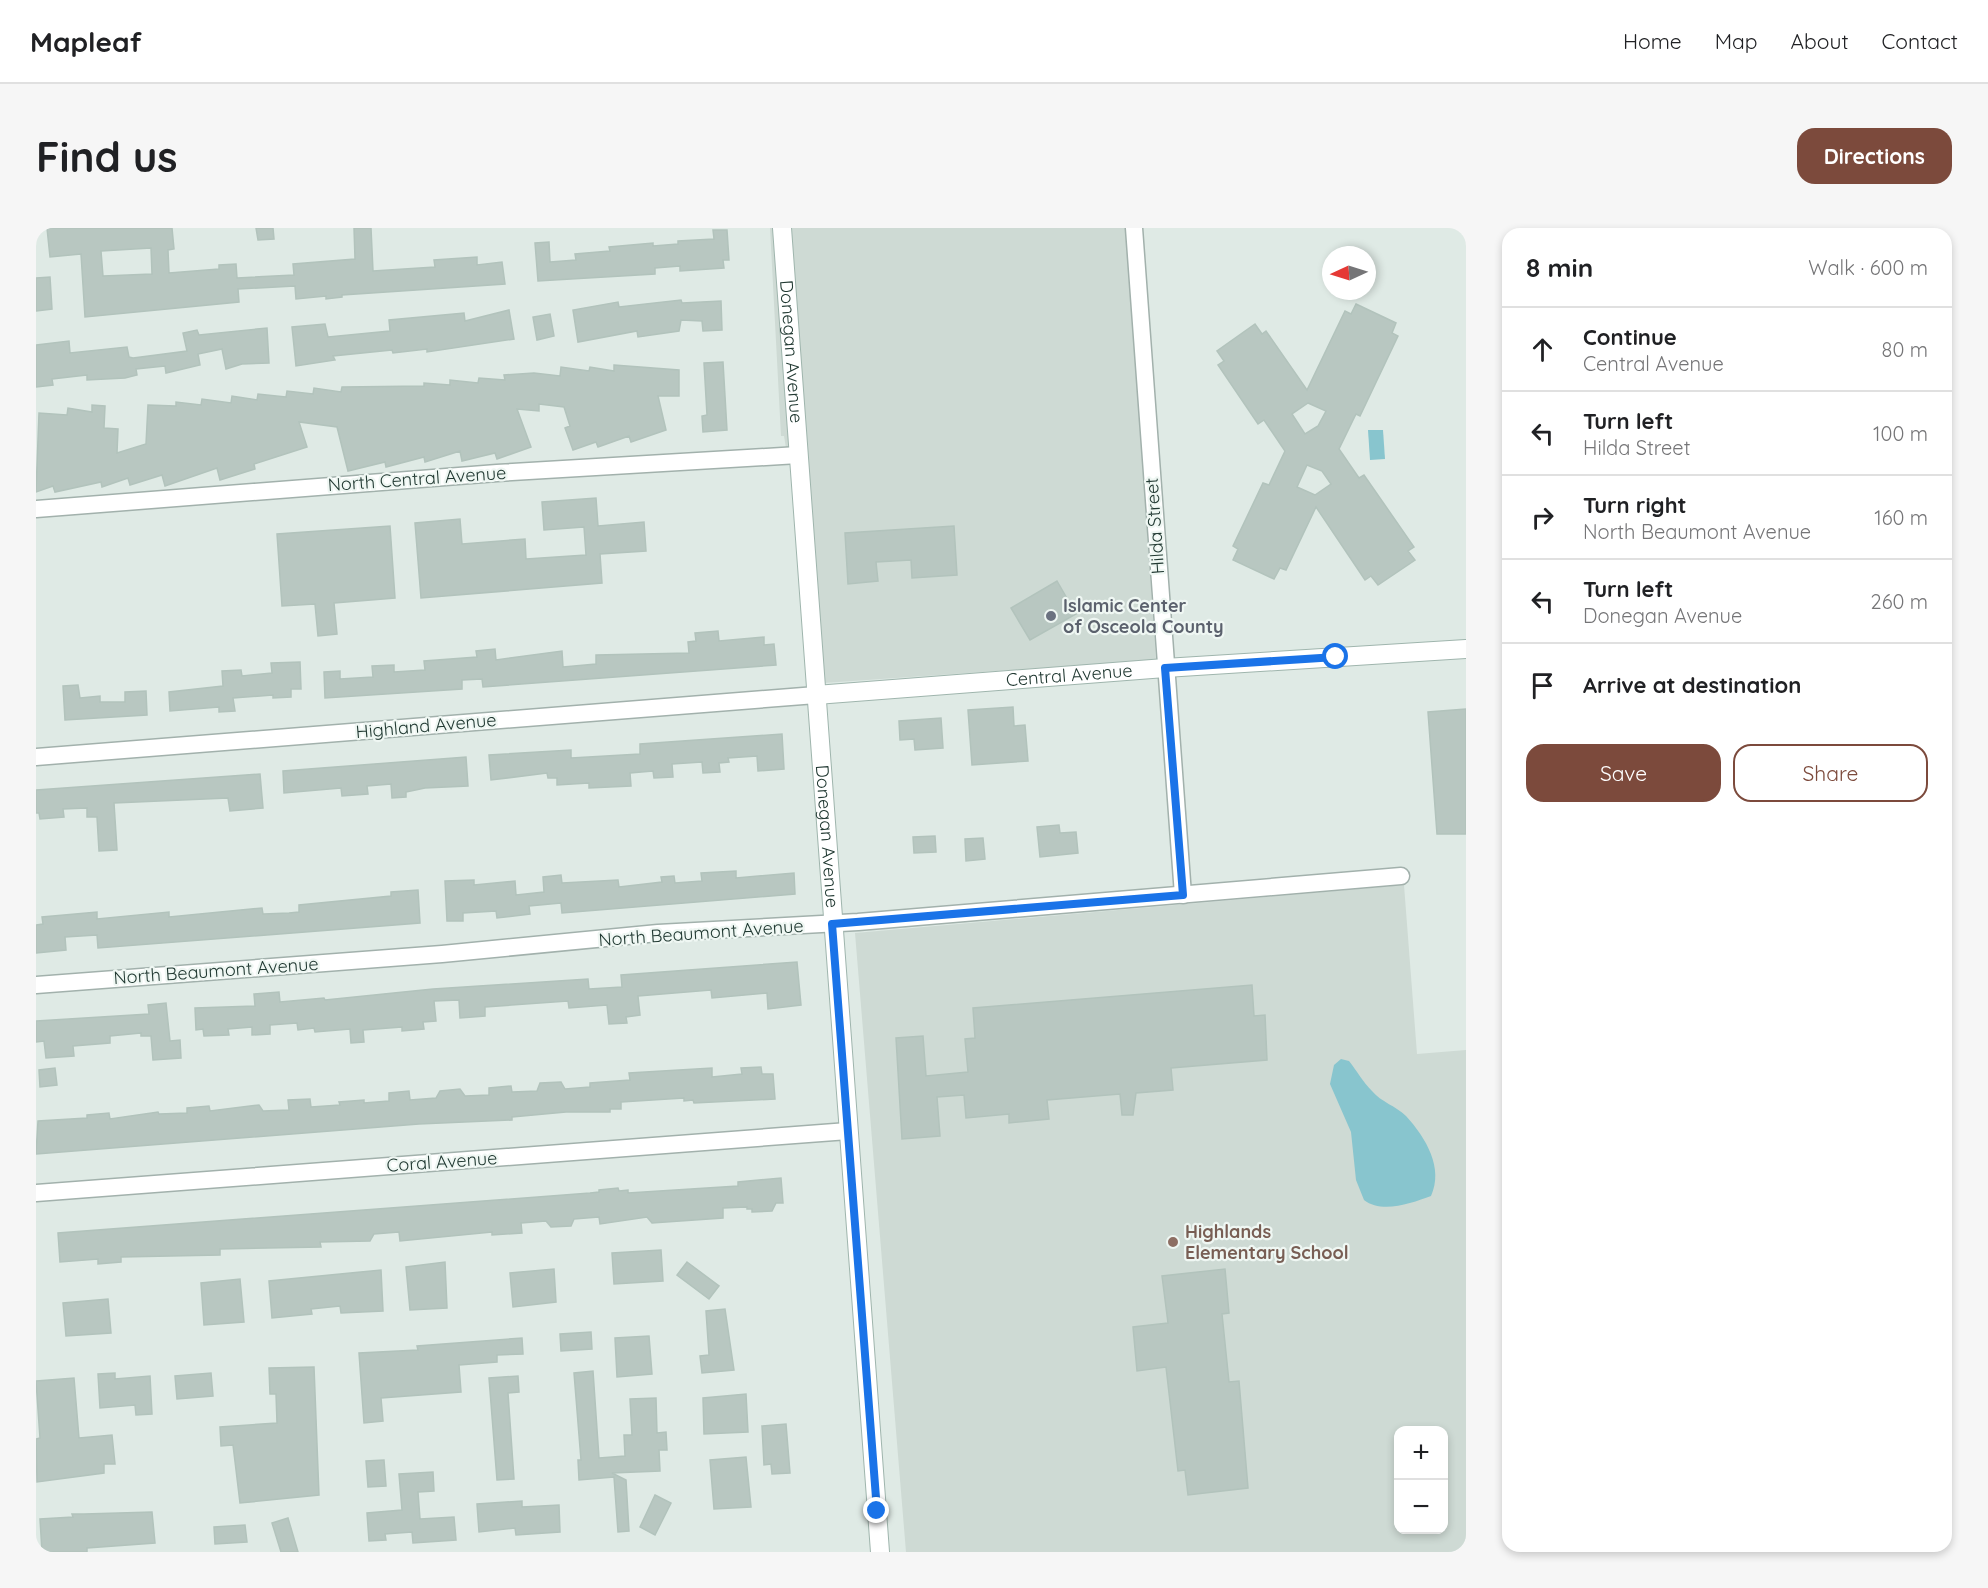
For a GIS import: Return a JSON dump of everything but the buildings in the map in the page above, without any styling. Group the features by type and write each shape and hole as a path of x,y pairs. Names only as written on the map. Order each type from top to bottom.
{"street":[{"name":"Donegan Avenue","path":"783,228 832,924 880,1552"},
{"name":"Hilda Street","path":"1134,228 1183,895"},
{"name":"North Central Avenue","path":"36,509 497,473 798,455"},
{"name":"Central Avenue","path":"816,695 1165,668 1466,649"},
{"name":"Highland Avenue","path":"36,757 816,695"},
{"name":"North Beaumont Avenue","path":"36,986 442,954 658,933 832,924 1401,876"},
{"name":"Coral Avenue","path":"36,1193 848,1131"}],"shaded area":[{"path":"770,228 774,228 789,448 786,448 784,436 781,436"},
{"path":"791,228 1126,228 1156,660 824,683"},
{"name":"Highlands Elementary School","path":"1404,885 1417,1054 1466,1050 1466,1552 906,1552 855,933"}],"water":[{"path":"1368,430 1383,430 1385,459 1370,460"},
{"path":"1341,1059 1349,1061 1376,1095 1406,1116 1420,1134 1434,1164 1435,1175 1431,1196 1388,1207 1371,1204 1364,1200 1356,1180 1351,1132 1330,1084 1334,1065"}],"place":[{"name":"Islamic Center of Osceola County","path":"1051,616"},
{"name":"Highlands Elementary School","path":"1173,1242"}],"route":[{"path":"877,1511 832,924 1183,895 1165,668 1336,657"}]}
